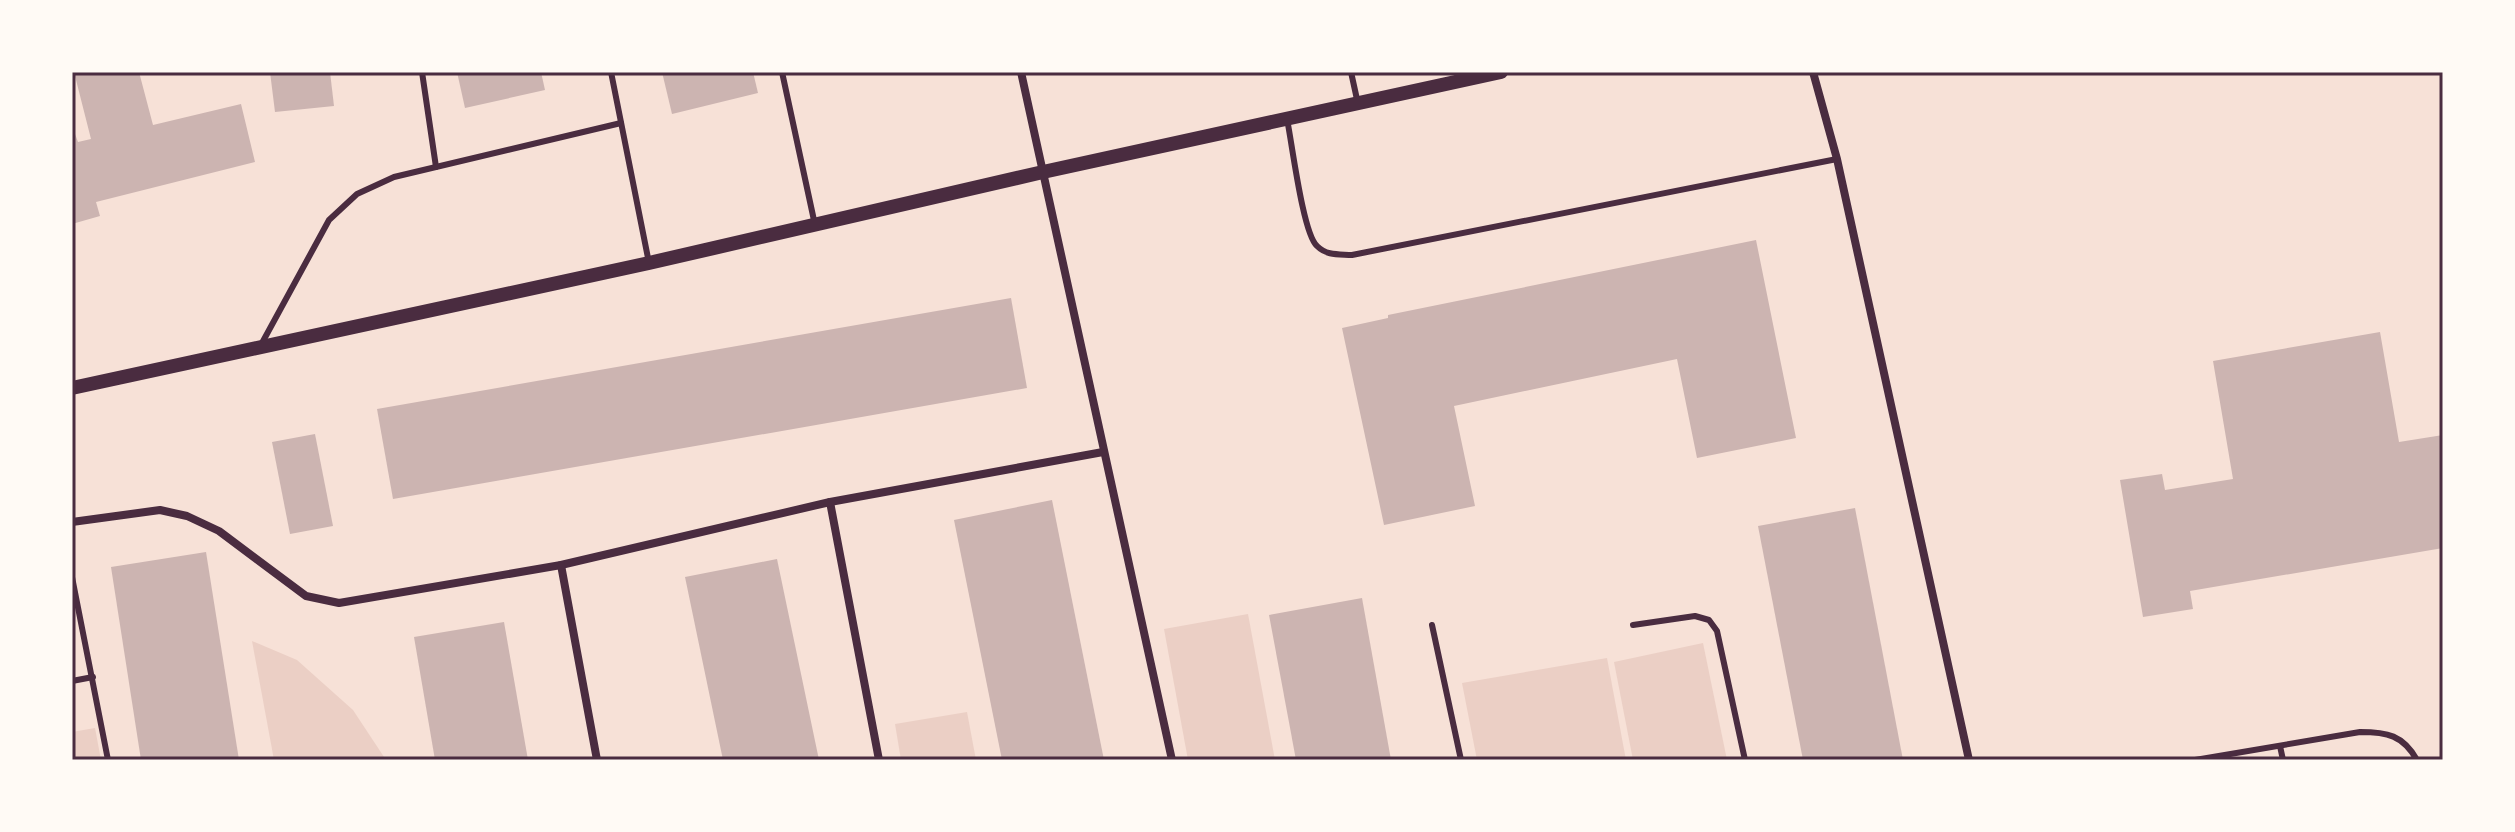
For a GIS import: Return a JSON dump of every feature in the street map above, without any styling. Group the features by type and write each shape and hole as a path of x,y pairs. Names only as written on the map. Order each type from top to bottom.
{"street":[{"path":"1021,72 1172,760"},
{"path":"72,388 649,263 1043,172 1501,72"},
{"path":"1813,72 1837,159 1969,760"},
{"path":"72,522 160,510 187,516 219,531 306,596 339,603 561,565 830,502 1103,452"},
{"path":"830,502 879,760"},
{"path":"561,565 597,760"}],"lane":[{"path":"422,72 436,167"},
{"path":"611,72 649,263"},
{"path":"782,72 815,225"},
{"path":"1351,72 1358,104"},
{"path":"1287,119 1306,223 1314,245 1328,254 1352,255 1837,159"},
{"path":"260,348 329,220 357,194 394,177 621,123"},
{"path":"72,577 108,760"},
{"path":"1633,625 1695,616 1709,620 1717,631 1745,760"},
{"path":"1432,625 1461,760"},
{"path":"72,681 93,677"},
{"path":"2195,760 2360,732 2380,732 2396,737 2410,747 2417,760"},
{"path":"2280,746 2283,760"}],"shaded area":[{"path":"1248,614 1275,760 1188,760 1164,629"},
{"path":"252,641 297,660 353,710 386,760 274,760"},
{"path":"1703,643 1727,760 1633,760 1614,662"},
{"path":"1607,658 1626,760 1477,760 1462,683"},
{"path":"967,712 976,760 901,760 895,724"},
{"path":"95,728 101,760 72,760 72,732"}],"building":[{"path":"74,72 139,72 153,125 241,104 255,162 96,202 100,216 72,224 72,126 78,142 91,139"},
{"path":"270,72 330,72 334,106 275,112"},
{"path":"457,72 541,72 545,90 465,108"},
{"path":"662,72 753,72 758,93 672,114"},
{"path":"1756,240 1796,438 1697,458 1677,359 1454,406 1475,506 1384,525 1342,328 1388,318 1388,315"},
{"path":"1011,298 1027,388 393,499 377,409"},
{"path":"2380,332 2399,442 2443,435 2443,548 2190,591 2193,609 2143,617 2120,480 2162,474 2165,490 2233,479 2213,361"},
{"path":"315,434 333,526 290,534 272,442"},
{"path":"1052,500 1104,760 1002,760 954,520"},
{"path":"1855,508 1903,760 1803,760 1758,526"},
{"path":"206,552 239,760 141,760 111,567"},
{"path":"777,559 819,760 723,760 685,577"},
{"path":"1362,598 1391,760 1296,760 1269,615"},
{"path":"504,622 528,760 435,760 414,637"}]}
